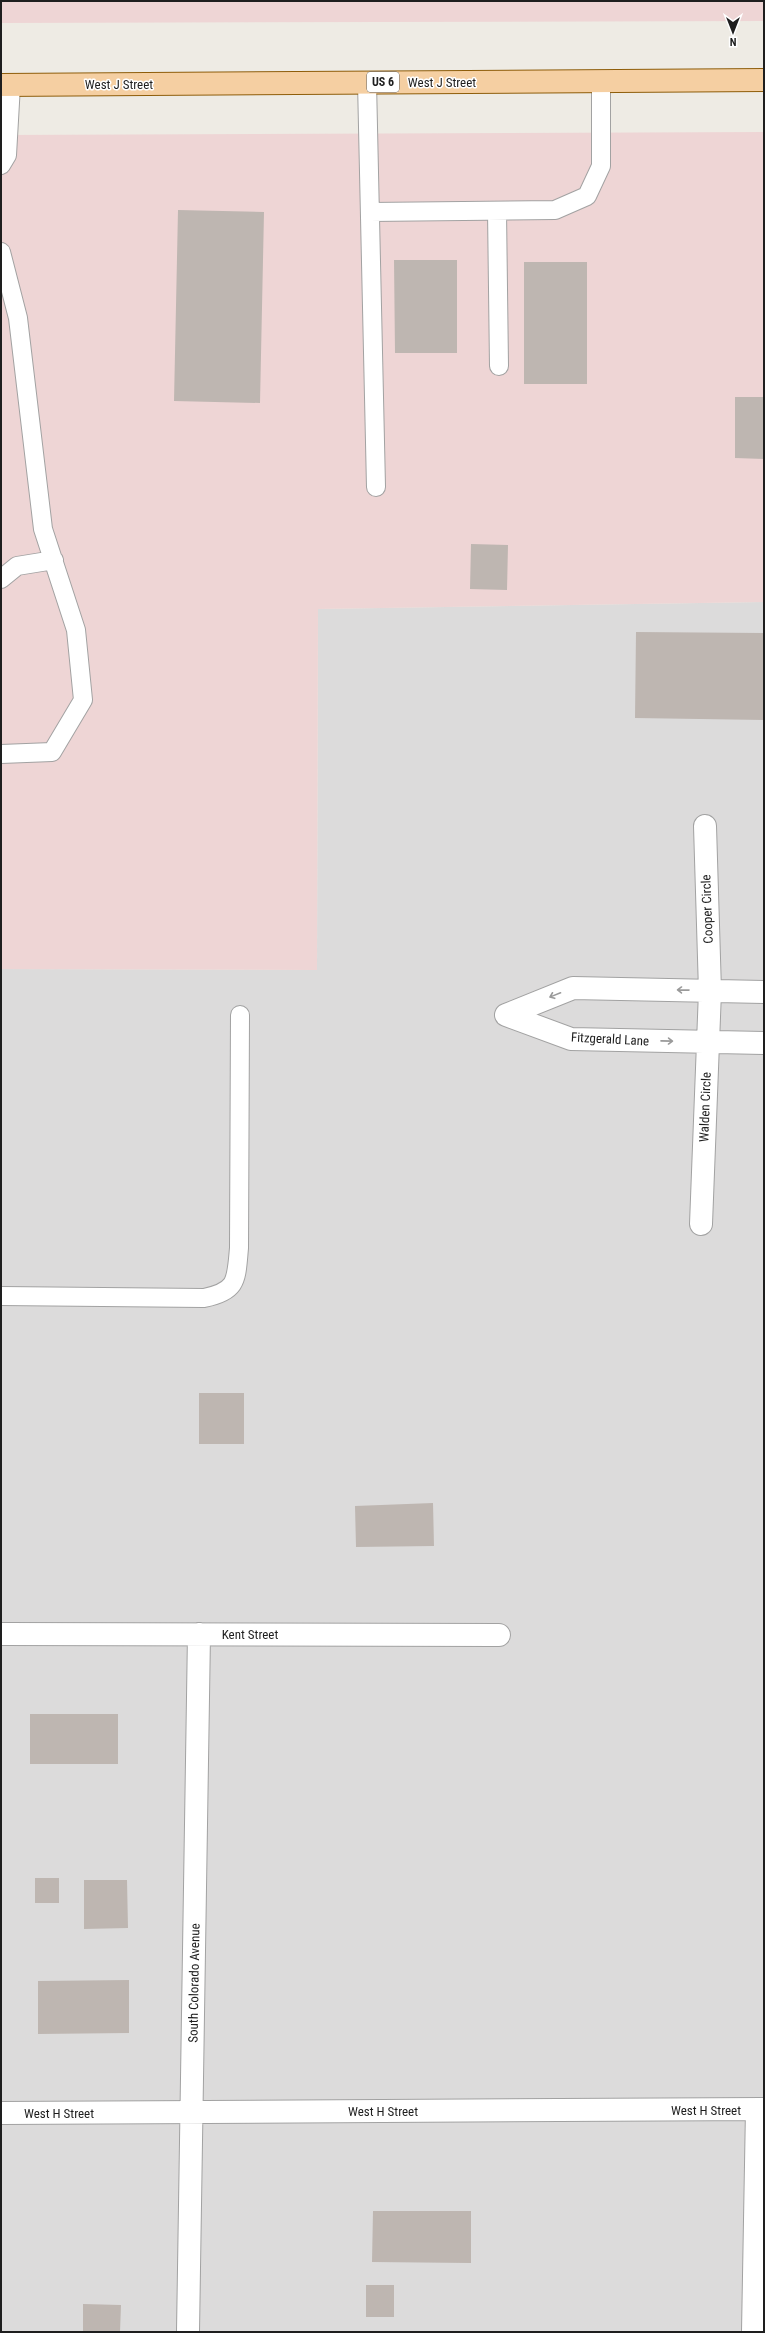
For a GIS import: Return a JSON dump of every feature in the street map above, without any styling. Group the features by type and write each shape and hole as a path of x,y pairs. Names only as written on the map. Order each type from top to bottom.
{"main road":[{"name":"West J Street","path":"6,85 764,80"}],"street":[{"name":"Cooper Circle","path":"705,826 710,991"},
{"name":"Fitzgerald Lane","path":"764,992 573,988 506,1015 571,1039 764,1043"},
{"name":"Walden Circle","path":"701,1224 710,991"},
{"name":"Kent Street","path":"1,1634 499,1635"},
{"name":"South Colorado Avenue","path":"188,2332 199,1634"},
{"name":"West H Street","path":"1,2113 760,2109"},
{"path":"753,2332 760,2109"}],"lane":[{"path":"370,212 555,210 587,196 601,166 601,81"},
{"path":"367,82 376,487"},
{"path":"1,166 7,155 6,85"},
{"path":"497,211 499,366"},
{"path":"1,252 18,318 43,529 76,630 83,700 52,752 1,754"},
{"path":"1,579 17,566 54,560"},
{"path":"1,1296 204,1298 222,1294 233,1284 239,1248 240,1015"}],"shaded area":[{"path":"1,1 764,1 764,21 1,23"},
{"path":"764,132 764,602 318,609 317,970 1,969 1,135"},
{"path":"764,602 764,2332 1,2332 1,969 317,970 318,609"}],"building":[{"path":"178,210 264,212 260,403 174,401"},
{"path":"394,260 457,260 457,353 395,353"},
{"path":"524,262 587,262 587,384 524,384"},
{"path":"735,397 764,397 764,459 735,458"},
{"path":"471,544 508,545 507,590 470,589"},
{"path":"636,632 764,633 764,720 635,718"},
{"path":"199,1393 244,1393 244,1444 199,1444"},
{"path":"433,1503 434,1546 356,1547 355,1506"},
{"path":"30,1714 118,1714 118,1764 30,1764"},
{"path":"35,1878 59,1878 59,1903 35,1903"},
{"path":"84,1880 127,1880 128,1928 84,1929"},
{"path":"129,1980 129,2033 38,2034 38,1981"},
{"path":"373,2211 471,2211 471,2263 372,2262"},
{"path":"366,2285 394,2285 394,2317 366,2317"},
{"path":"83,2304 121,2305 120,2332 83,2332"}]}
